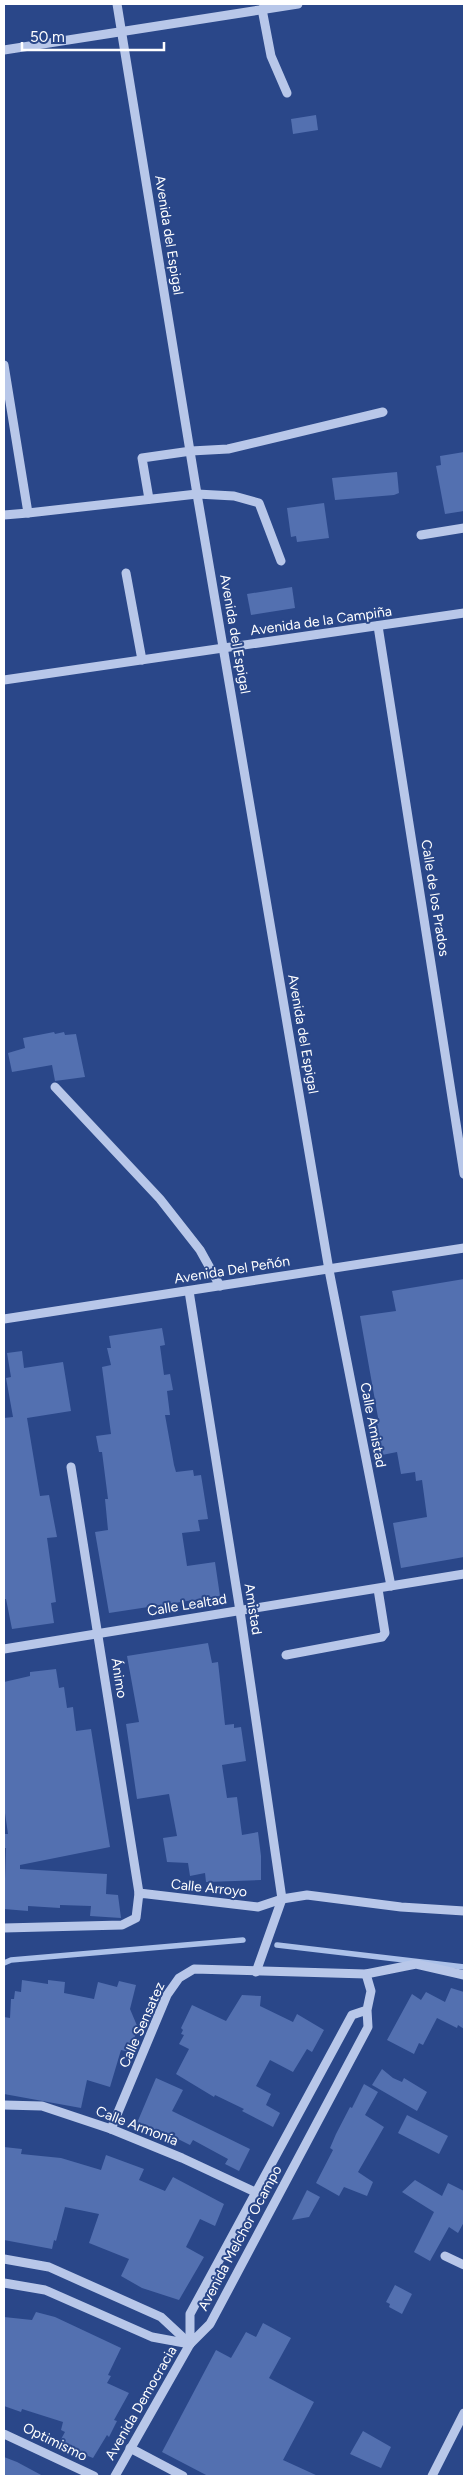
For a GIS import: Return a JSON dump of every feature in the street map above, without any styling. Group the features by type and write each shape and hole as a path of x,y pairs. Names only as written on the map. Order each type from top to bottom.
{"street":[{"name":"Avenida del Espigal","path":"116,4 329,1270"},
{"path":"4,50 121,30 298,4"},
{"path":"262,9 271,56 286,93"},
{"path":"4,365 28,513"},
{"path":"149,499 142,458 191,451 228,449 383,412"},
{"path":"4,515 197,494 234,496 259,503 281,561"},
{"path":"421,535 464,528"},
{"path":"126,573 142,660"},
{"name":"Avenida de la Campiña","path":"4,680 464,613"},
{"name":"Calle de los Prados","path":"378,626 464,1174"},
{"path":"55,1087 160,1199 200,1250 220,1286"},
{"name":"Avenida Del Peñón","path":"4,1319 464,1248"},
{"name":"Calle Amistad","path":"329,1270 391,1586"},
{"name":"Amistad","path":"189,1291 240,1611 282,1899"},
{"name":"Ánimo","path":"71,1467 139,1893"},
{"name":"Calle Lealtad","path":"4,1649 464,1574"},
{"path":"286,1655 382,1637 385,1632 378,1588"},
{"path":"4,1928 122,1925 136,1918 139,1893"},
{"name":"Calle Arroyo","path":"139,1893 258,1907 282,1899 307,1896 464,1911"},
{"path":"256,1972 282,1899"},
{"name":"Calle Sensatez","path":"111,2129 167,1995 179,1978 194,1969 366,1974 416,1964 464,1976"},
{"name":"Avenida Melchor Ocampo","path":"190,2344 210,2324 368,2027 367,2010 371,1991 366,1974"},
{"name":"Avenida Melchor Ocampo","path":"190,2344 190,2314 352,2016 367,2010"},
{"name":"Calle Armonía","path":"4,2105 42,2106 111,2129 182,2158 255,2192"},
{"path":"445,2256 464,2265"},
{"path":"4,2259 49,2267 161,2317 190,2344"},
{"path":"4,2283 45,2290 152,2337 190,2344"},
{"name":"Avenida Democracia","path":"115,2476 190,2344"},
{"path":"432,2476 464,2413"},
{"name":"Optimismo","path":"4,2434 94,2476"},
{"path":"130,2448 183,2476"}],"building":[{"path":"316,115 318,130 293,134 291,119"},
{"path":"464,452 464,511 445,514 436,466 441,465 440,456"},
{"path":"397,472 399,493 335,500 332,478"},
{"path":"324,503 329,538 297,542 296,536 291,537 287,508"},
{"path":"292,587 295,608 251,615 247,594"},
{"path":"54,1032 55,1034 64,1032 65,1035 76,1034 85,1077 55,1081 52,1065 12,1072 8,1053 25,1048 23,1038"},
{"path":"464,1279 464,1557 401,1568 393,1523 427,1517 422,1480 416,1481 415,1472 401,1474 397,1452 382,1455 377,1424 379,1423 360,1316 396,1311 392,1291"},
{"path":"162,1328 165,1345 160,1346 164,1375 170,1374 173,1390 167,1391 170,1415 165,1415 174,1465 176,1472 193,1470 194,1476 201,1475 208,1519 198,1520 200,1531 182,1533 187,1566 215,1562 220,1596 109,1613 95,1532 108,1530 105,1499 108,1499 102,1452 99,1452 96,1436 111,1434 102,1367 111,1365 107,1348 111,1348 109,1336"},
{"path":"22,1351 24,1368 63,1362 71,1411 27,1418 40,1496 49,1495 57,1537 47,1538 56,1602 51,1603 54,1623 12,1629 6,1599 4,1599 4,1418 13,1417 6,1378 11,1377 7,1353"},
{"path":"208,1643 212,1663 218,1662 225,1725 234,1724 234,1728 241,1727 246,1761 222,1765 227,1798 237,1797 242,1835 258,1832 261,1880 206,1882 205,1873 190,1876 188,1863 167,1862 163,1838 177,1836 169,1794 137,1799 126,1724 139,1722 127,1656"},
{"path":"56,1669 59,1688 64,1687 67,1708 73,1707 76,1731 91,1729 110,1847 20,1865 20,1869 107,1874 106,1894 118,1895 121,1918 90,1916 91,1906 60,1905 60,1908 28,1906 28,1911 4,1909 6,1848 4,1848 4,1834 8,1834 4,1806 4,1682 30,1676 30,1672"},
{"path":"22,1980 48,1984 48,1980 65,1982 64,1993 94,1999 98,1982 117,1987 119,1981 136,1985 130,2009 138,2028 129,2052 121,2050 110,2087 87,2080 81,2108 4,2094 4,2017 10,2018 11,1999 14,1999 15,1991 21,1992"},
{"path":"451,1988 464,1992 464,2029 458,2025 457,2028 437,2018 423,2045 419,2043 414,2054 387,2040 412,1994 421,2000 426,1992 445,2002"},
{"path":"242,1995 261,1996 260,2006 293,2022 297,2014 324,2030 312,2052 307,2049 293,2072 270,2060 256,2086 271,2094 266,2105 280,2113 273,2127 242,2111 244,2109 215,2095 214,2097 176,2074 189,2049 179,2044 184,2035 181,2034 183,2030 181,2028 192,2005 226,2021"},
{"path":"382,2069 393,2078 402,2082 404,2078 427,2092 417,2111 372,2085"},
{"path":"156,2078 183,2090 172,2111 250,2149 239,2171 225,2164 228,2159 193,2140 190,2145 168,2134 167,2136 159,2132 158,2134 137,2123"},
{"path":"364,2084 378,2092 365,2115 384,2127 358,2172 373,2182 367,2196 344,2187 339,2196 316,2183 333,2150 330,2148 336,2134"},
{"path":"407,2115 448,2136 439,2154 398,2133"},
{"path":"4,2147 22,2149 21,2154 61,2158 101,2170 106,2155 144,2169 139,2180 165,2191 173,2177 224,2204 215,2226 200,2219 186,2247 204,2257 179,2300 142,2288 121,2276 129,2259 89,2243 99,2214 65,2207 52,2249 4,2240"},
{"path":"415,2180 442,2196 448,2183 464,2191 464,2222 458,2233 449,2227 430,2261 414,2252 434,2212 402,2192"},
{"path":"307,2190 320,2197 309,2217 292,2220"},
{"path":"395,2285 412,2294 402,2314 389,2307 390,2304 386,2302"},
{"path":"36,2312 55,2317 121,2348 108,2375 111,2376 107,2383 129,2393 114,2420 117,2421 109,2437 107,2435 93,2458 88,2456 86,2458 62,2445 63,2442 60,2441 65,2432 61,2430 63,2422 22,2409 21,2412 4,2406 4,2317 32,2320"},
{"path":"263,2323 291,2338 269,2378 314,2402 283,2460 318,2476 208,2476 162,2452 216,2350 231,2358 246,2332 256,2337"},
{"path":"363,2431 391,2447 381,2468 350,2454"},
{"path":"4,2457 17,2462 43,2476 4,2476"}],"waterway":[{"path":"4,1963 11,1960 243,1940"},
{"path":"277,1945 464,1967"}]}
